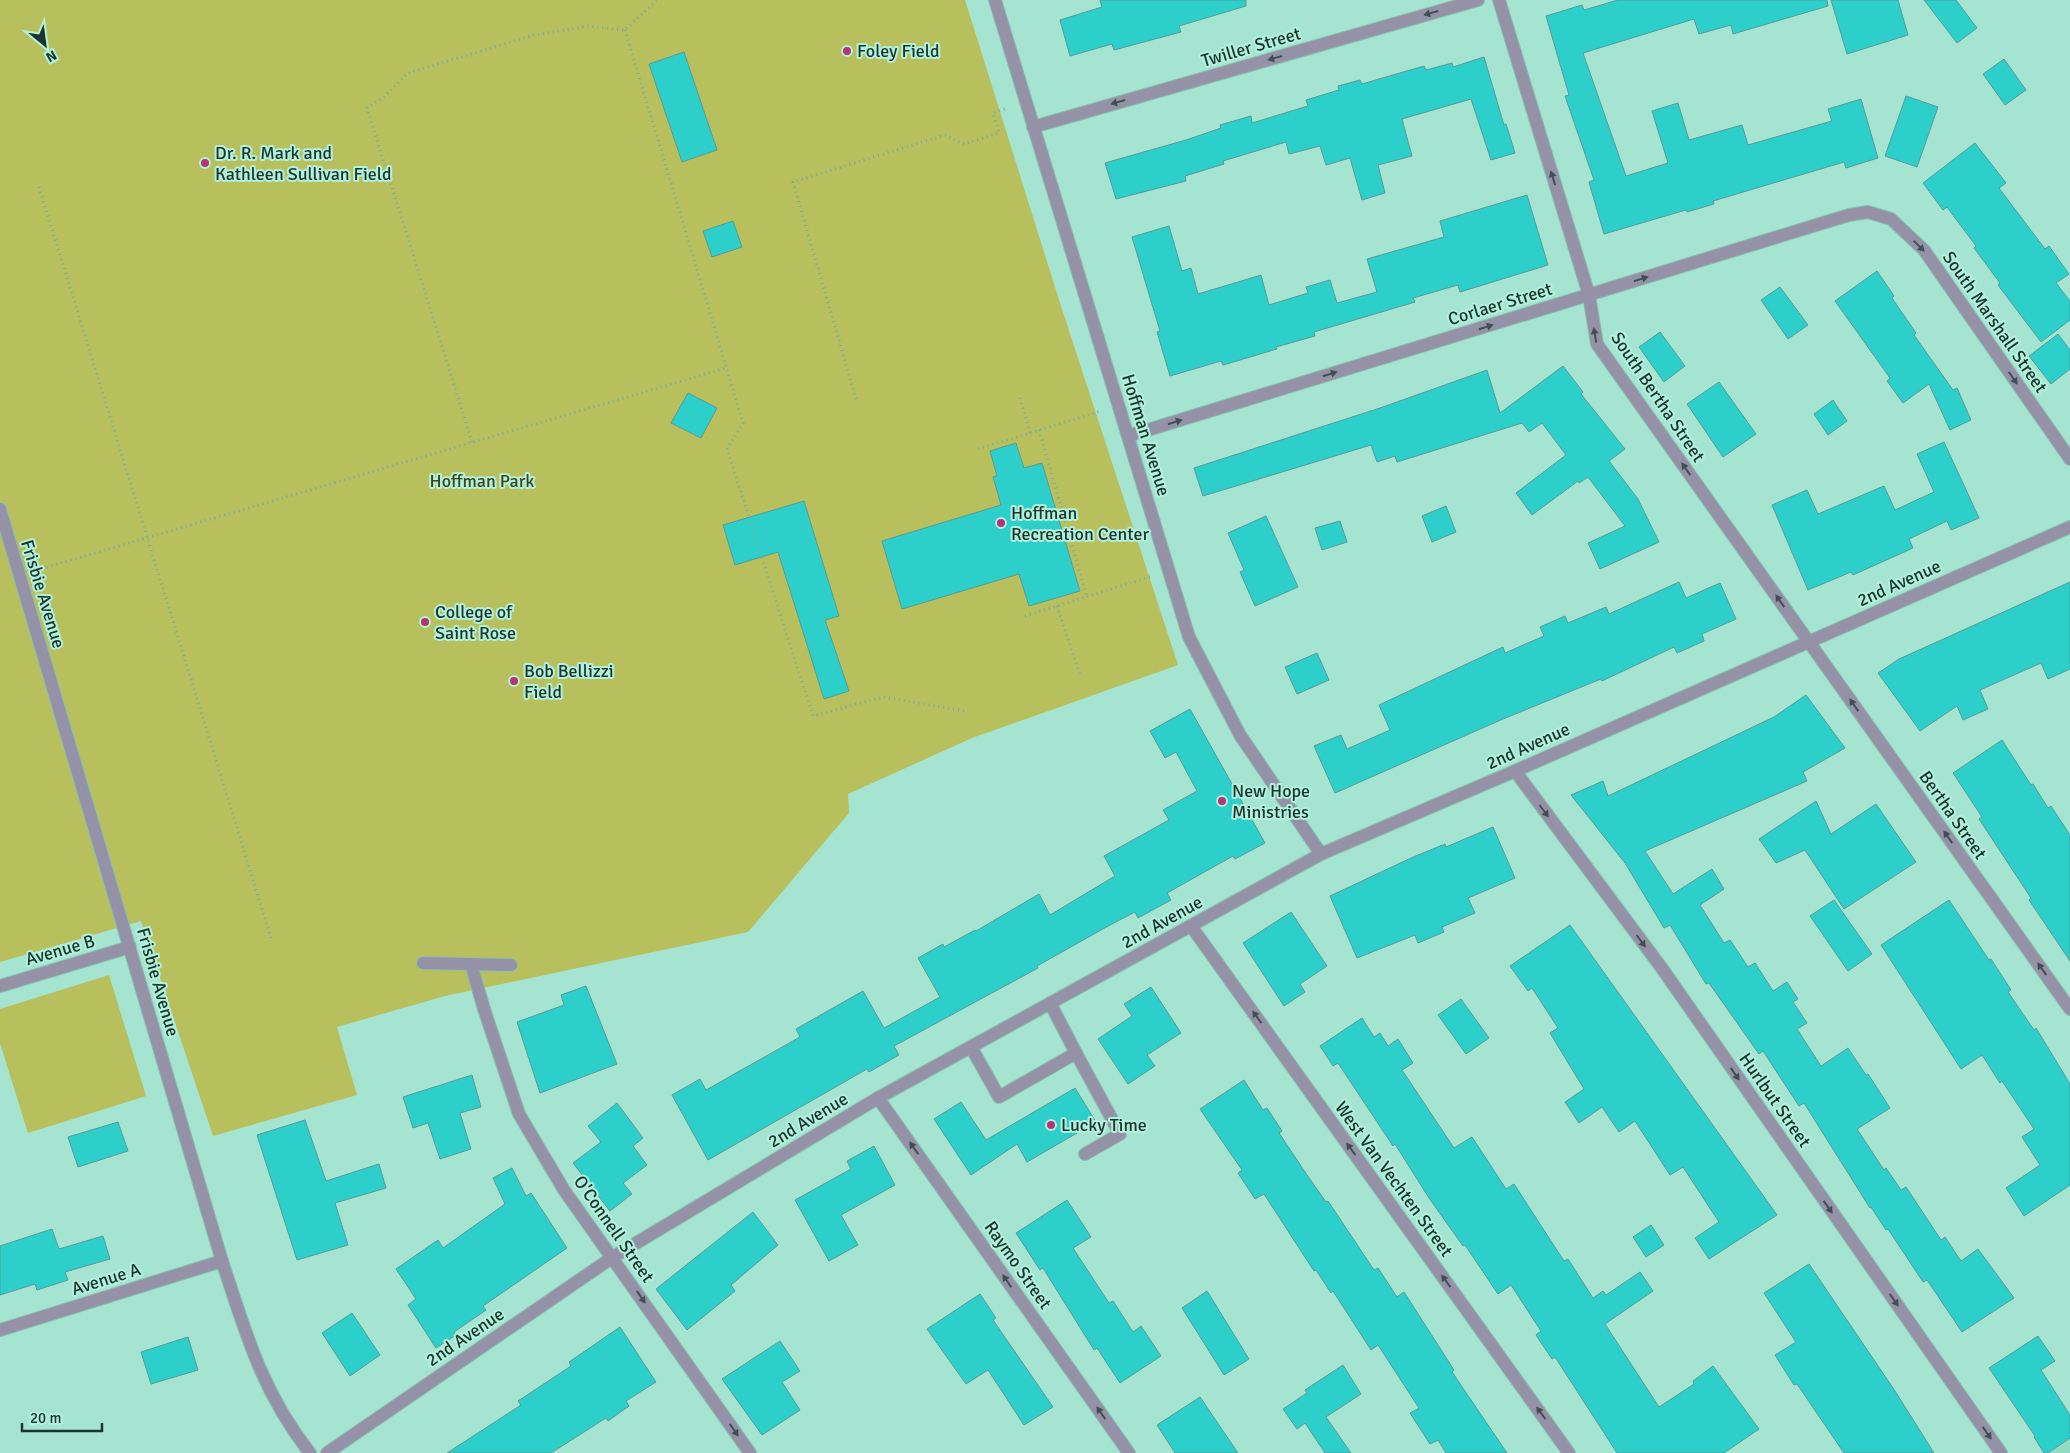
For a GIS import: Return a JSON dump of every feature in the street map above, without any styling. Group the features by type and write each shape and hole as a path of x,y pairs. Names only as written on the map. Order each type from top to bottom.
{"street":[{"name":"Hoffman Avenue","path":"995,0 1190,637 1240,734 1321,854"},
{"name":"Twiller Street","path":"1033,127 1478,0"},
{"name":"South Bertha Street","path":"1499,0 1589,295 1597,344 1808,641"},
{"name":"Corlaer Street","path":"1128,436 1849,215 1868,212 1882,216"},
{"name":"South Marshall Street","path":"1882,216 1891,219 1924,250 2070,459"},
{"name":"Frisbie Avenue","path":"0,509 222,1261 266,1385 287,1424 310,1453"},
{"name":"2nd Avenue","path":"327,1453 613,1257 878,1098 1321,854 1515,772 1808,641 2070,527"},
{"name":"Bertha Street","path":"1808,641 2070,1009"},
{"name":"Hurlbut Street","path":"1515,772 1660,967 2001,1453"},
{"name":"West Van Vechten Street","path":"1191,926 1569,1453"},
{"name":"Avenue B","path":"0,986 130,947"},
{"path":"423,964 511,965"},
{"name":"O'Connell Street","path":"471,964 519,1114 564,1190 750,1453"},
{"path":"1050,1003 1120,1134 1085,1154"},
{"path":"970,1047 999,1097 1076,1053"},
{"name":"Raymo Street","path":"878,1098 1129,1453"},
{"name":"Avenue A","path":"0,1330 222,1261"}],"path":[{"path":"472,442 367,108 384,97 408,73 534,35 588,26 625,30 657,0"},
{"path":"625,30 743,423 727,449 813,716 883,697 965,710"},
{"path":"856,398 793,182 945,135 964,144 999,133 993,113 1026,104"},
{"path":"38,187 272,938"},
{"path":"20,575 726,368"},
{"path":"1020,398 1030,433"},
{"path":"978,449 1119,406"},
{"path":"1039,430 1088,597"},
{"path":"1025,616 1170,572"},
{"path":"1057,606 1080,675"}],"shaded area":[{"path":"2070,1438 2070,1453 2048,1453"}],"green space":[{"name":"Hoffman Park","path":"0,0 965,0 1060,303 1178,665 972,738 848,794 849,813 748,932 445,996 337,1027 357,1095 213,1136 141,921 0,962"},
{"path":"109,975 146,1096 28,1133 0,1043 0,1009"}],"building":[{"path":"1100,0 1246,0 1246,6 1179,26 1181,32 1114,50 1112,44 1070,56 1060,20 1102,7"},
{"path":"1618,0 1827,0 1828,6 1733,34 1731,25 1699,34 1694,19 1583,53 1626,176 1668,163 1652,111 1678,103 1689,140 1742,125 1748,145 1832,121 1828,109 1861,99 1878,158 1846,168 1844,162 1713,201 1714,204 1687,212 1686,210 1604,234 1589,182 1594,180 1565,96 1569,95 1546,16 1582,5 1584,10"},
{"path":"1831,0 1898,0 1908,35 1847,54"},
{"path":"1924,0 1956,0 1977,28 1957,43"},
{"path":"684,52 717,150 682,162 649,64"},
{"path":"1484,57 1504,125 1506,124 1515,153 1491,160 1471,99 1402,119 1412,156 1378,165 1385,193 1362,200 1350,158 1326,165 1320,146 1289,154 1286,142 1223,161 1224,164 1185,176 1186,181 1116,199 1105,163 1186,140 1221,128 1220,125 1251,116 1252,123 1308,106 1306,100 1339,90 1338,86 1360,80 1362,84 1424,66 1426,70 1452,63 1453,67"},
{"path":"2004,59 2026,90 2005,105 1983,74"},
{"path":"1906,96 1938,107 1917,167 1885,156"},
{"path":"1975,143 2006,183 1999,188 2045,249 2049,246 2069,274 2056,283 2070,301 2070,320 2041,342 1998,285 2000,283 1974,248 1976,246 1947,207 1943,210 1923,183"},
{"path":"1527,195 1548,265 1460,292 1458,285 1413,298 1415,302 1314,332 1315,336 1276,347 1277,349 1223,365 1221,361 1170,376 1157,332 1160,331 1132,237 1169,226 1182,271 1191,268 1198,294 1261,275 1269,305 1308,293 1306,287 1330,280 1337,303 1377,292 1367,259 1444,237 1440,221"},
{"path":"733,221 742,247 712,257 703,231"},
{"path":"1877,271 1894,296 1892,298 1916,333 1914,335 1953,390 1957,388 1971,420 1950,430 1929,384 1903,403 1887,381 1890,378 1835,301"},
{"path":"1780,287 1808,325 1788,339 1761,300"},
{"path":"1660,332 1685,366 1664,382 1639,347"},
{"path":"2058,334 2070,350 2070,369 2051,384 2029,356"},
{"path":"1563,366 1583,392 1581,394 1625,449 1609,461 1638,499 1659,542 1600,569 1588,543 1625,526 1588,477 1579,483 1578,481 1532,515 1516,493 1566,455 1542,423 1529,432 1522,423 1397,462 1395,456 1377,462 1371,445 1203,496 1194,468 1380,408 1487,370 1500,413"},
{"path":"1719,382 1756,434 1723,457 1687,404"},
{"path":"688,393 717,408 701,438 671,423"},
{"path":"1833,400 1847,421 1828,435 1814,414"},
{"path":"1944,442 1979,518 1951,530 1947,521 1909,539 1913,548 1853,575 1851,572 1808,590 1772,505 1807,490 1818,514 1884,486 1895,510 1934,492 1917,454"},
{"name":"Hoffman Recreation Center","path":"1016,443 1024,468 1042,463 1080,591 1029,606 1019,574 902,609 882,541 1001,505 993,477 997,476 990,451"},
{"path":"804,501 839,616 825,620 849,691 824,699 778,552 735,565 723,525"},
{"path":"1446,506 1456,532 1432,542 1422,516"},
{"path":"1266,516 1298,587 1255,606 1240,572 1244,570 1228,533"},
{"path":"1340,521 1347,542 1322,550 1315,528"},
{"path":"1679,582 1686,598 1720,583 1736,619 1702,634 1704,641 1677,653 1674,647 1602,681 1601,679 1503,719 1335,793 1314,746 1341,735 1347,749 1390,730 1379,705 1503,647 1505,653 1544,636 1540,627 1565,616 1568,623 1606,607 1609,614"},
{"path":"2070,582 2070,669 2048,679 2041,663 1980,690 1988,709 1963,720 1957,706 1920,731 1878,673 1899,659"},
{"path":"1317,653 1329,680 1297,694 1285,667"},
{"path":"1806,695 1845,748 1803,772 1807,781 1645,851 1673,894 1712,869 1724,889 1700,905 1724,943 1730,940 1748,967 1755,963 1773,991 1787,982 1798,999 1793,1002 1807,1023 1797,1029 1821,1066 1848,1048 1866,1075 1868,1074 1890,1108 1857,1129 1884,1170 1886,1168 1901,1190 1906,1187 1941,1240 1945,1237 1961,1261 1978,1249 2014,1298 1962,1332 1927,1280 1923,1282 1888,1229 1886,1230 1870,1208 1804,1103 1799,1106 1763,1051 1759,1054 1709,983 1706,984 1670,925 1664,928 1625,863 1571,795 1603,781 1608,796 1774,717"},
{"path":"1190,709 1265,843 1235,859 1233,856 1167,893 1171,900 1138,918 1135,912 1110,925 1037,966 1038,968 894,1046 899,1055 869,1072 867,1069 708,1160 672,1095 700,1079 706,1090 800,1037 796,1029 863,991 884,1028 940,997 918,958 943,944 944,947 976,931 1039,894 1050,915 1115,876 1104,856 1169,820 1163,810 1197,791 1176,752 1165,758 1150,731"},
{"path":"2002,740 2031,785 2033,784 2048,808 2051,806 2070,835 2070,961 2029,900 2031,898 1979,819 1982,817 1953,773"},
{"path":"1816,801 1831,834 1876,804 1916,862 1844,909 1805,850 1776,863 1759,839"},
{"path":"1493,827 1515,878 1468,898 1475,913 1442,927 1444,932 1418,943 1415,935 1357,958 1330,896 1411,858 1445,844 1446,847"},
{"path":"1834,900 1872,954 1848,971 1810,916"},
{"path":"1949,900 1989,960 1991,959 2011,990 2008,992 2034,1030 2036,1028 2070,1084 2070,1185 2024,1216 2006,1188 2040,1165 2022,1137 2034,1129 1982,1055 1961,1069 1881,945"},
{"path":"1291,912 1327,966 1300,984 1305,992 1284,1006 1243,943"},
{"path":"1570,925 1777,1215 1709,1259 1695,1238 1719,1222 1683,1167 1670,1175 1635,1121 1619,1132 1602,1107 1579,1123 1565,1102 1584,1089 1550,1033 1558,1028 1532,988 1528,991 1510,966"},
{"path":"586,986 617,1064 540,1093 517,1022 564,1005 561,995"},
{"path":"1151,987 1181,1033 1147,1055 1155,1066 1128,1084 1098,1039 1132,1016 1124,1004"},
{"path":"1461,999 1489,1038 1466,1054 1438,1015"},
{"path":"1362,1018 1374,1037 1380,1033 1388,1046 1398,1039 1413,1063 1402,1070 1454,1148 1472,1137 1506,1189 1514,1184 1564,1261 1568,1259 1593,1298 1603,1291 1606,1295 1640,1272 1653,1291 1605,1324 1659,1407 1694,1384 1693,1381 1713,1366 1759,1429 1724,1453 1617,1453 1555,1357 1552,1359 1536,1335 1541,1331 1511,1285 1498,1294 1465,1245 1463,1246 1429,1198 1395,1144 1393,1146 1338,1063 1333,1066 1320,1046"},
{"path":"472,1075 481,1107 460,1113 471,1149 440,1159 428,1123 413,1128 403,1097"},
{"path":"1244,1080 1263,1110 1267,1108 1282,1131 1279,1133 1326,1202 1328,1201 1374,1270 1378,1268 1397,1297 1404,1292 1454,1370 1452,1372 1507,1453 1446,1453 1438,1440 1430,1444 1410,1413 1419,1408 1378,1345 1371,1350 1333,1291 1331,1293 1316,1270 1314,1271 1264,1194 1255,1199 1238,1173 1242,1170 1200,1109"},
{"path":"1075,1088 1096,1122 1027,1162 1017,1144 971,1175 934,1119 961,1102 986,1140"},
{"path":"617,1103 643,1138 633,1146 647,1165 623,1183 632,1194 610,1211 573,1163 601,1142 588,1126"},
{"path":"305,1120 326,1181 379,1164 386,1188 335,1203 348,1245 297,1260 257,1135"},
{"path":"118,1122 128,1151 78,1167 68,1137"},
{"path":"874,1146 895,1185 841,1215 858,1245 829,1261 795,1200 851,1169 847,1161"},
{"path":"512,1168 526,1196 531,1193 567,1248 483,1306 486,1310 454,1332 456,1335 436,1348 408,1305 416,1299 396,1269 438,1240 443,1248 505,1204 493,1178"},
{"path":"1067,1200 1091,1237 1073,1248 1109,1303 1113,1301 1133,1332 1141,1326 1161,1356 1120,1383 1097,1348 1094,1350 1043,1268 1040,1270 1016,1233"},
{"path":"753,1212 778,1245 731,1285 735,1291 687,1330 656,1289"},
{"path":"1651,1225 1664,1245 1646,1257 1633,1237"},
{"path":"52,1229 59,1249 103,1236 110,1259 65,1272 68,1280 37,1290 35,1284 0,1295 0,1246"},
{"path":"1809,1264 1895,1391 1934,1453 1844,1453 1797,1384 1794,1385 1775,1355 1796,1342 1764,1293"},
{"path":"1207,1291 1249,1359 1224,1375 1182,1308"},
{"path":"980,1294 996,1318 993,1320 1053,1407 1024,1425 988,1370 966,1384 927,1329"},
{"path":"352,1313 380,1355 350,1376 322,1333"},
{"path":"620,1327 656,1382 626,1401 629,1406 608,1421 606,1418 551,1453 447,1453 521,1405 518,1401 571,1366 569,1362"},
{"path":"2038,1336 2055,1361 2041,1370 2070,1415 2070,1438 2048,1453 2044,1453 2035,1436 1989,1368"},
{"path":"188,1337 198,1370 151,1384 141,1352"},
{"path":"780,1341 800,1371 782,1382 800,1410 762,1435 722,1379"},
{"path":"1343,1365 1361,1394 1326,1417 1351,1453 1325,1453 1305,1423 1297,1429 1283,1409 1307,1393 1305,1390"},
{"path":"1200,1397 1238,1453 1175,1453 1157,1425"}],"place":[{"name":"Foley Field","path":"847,51"},
{"name":"Dr. R. Mark and Kathleen Sullivan Field","path":"205,163"},
{"name":"Hoffman Recreation Center","path":"1001,523"},
{"name":"College of Saint Rose","path":"425,622"},
{"name":"Bob Bellizzi Field","path":"514,681"},
{"name":"New Hope Ministries","path":"1222,801"},
{"name":"Lucky Time","path":"1051,1125"}]}
